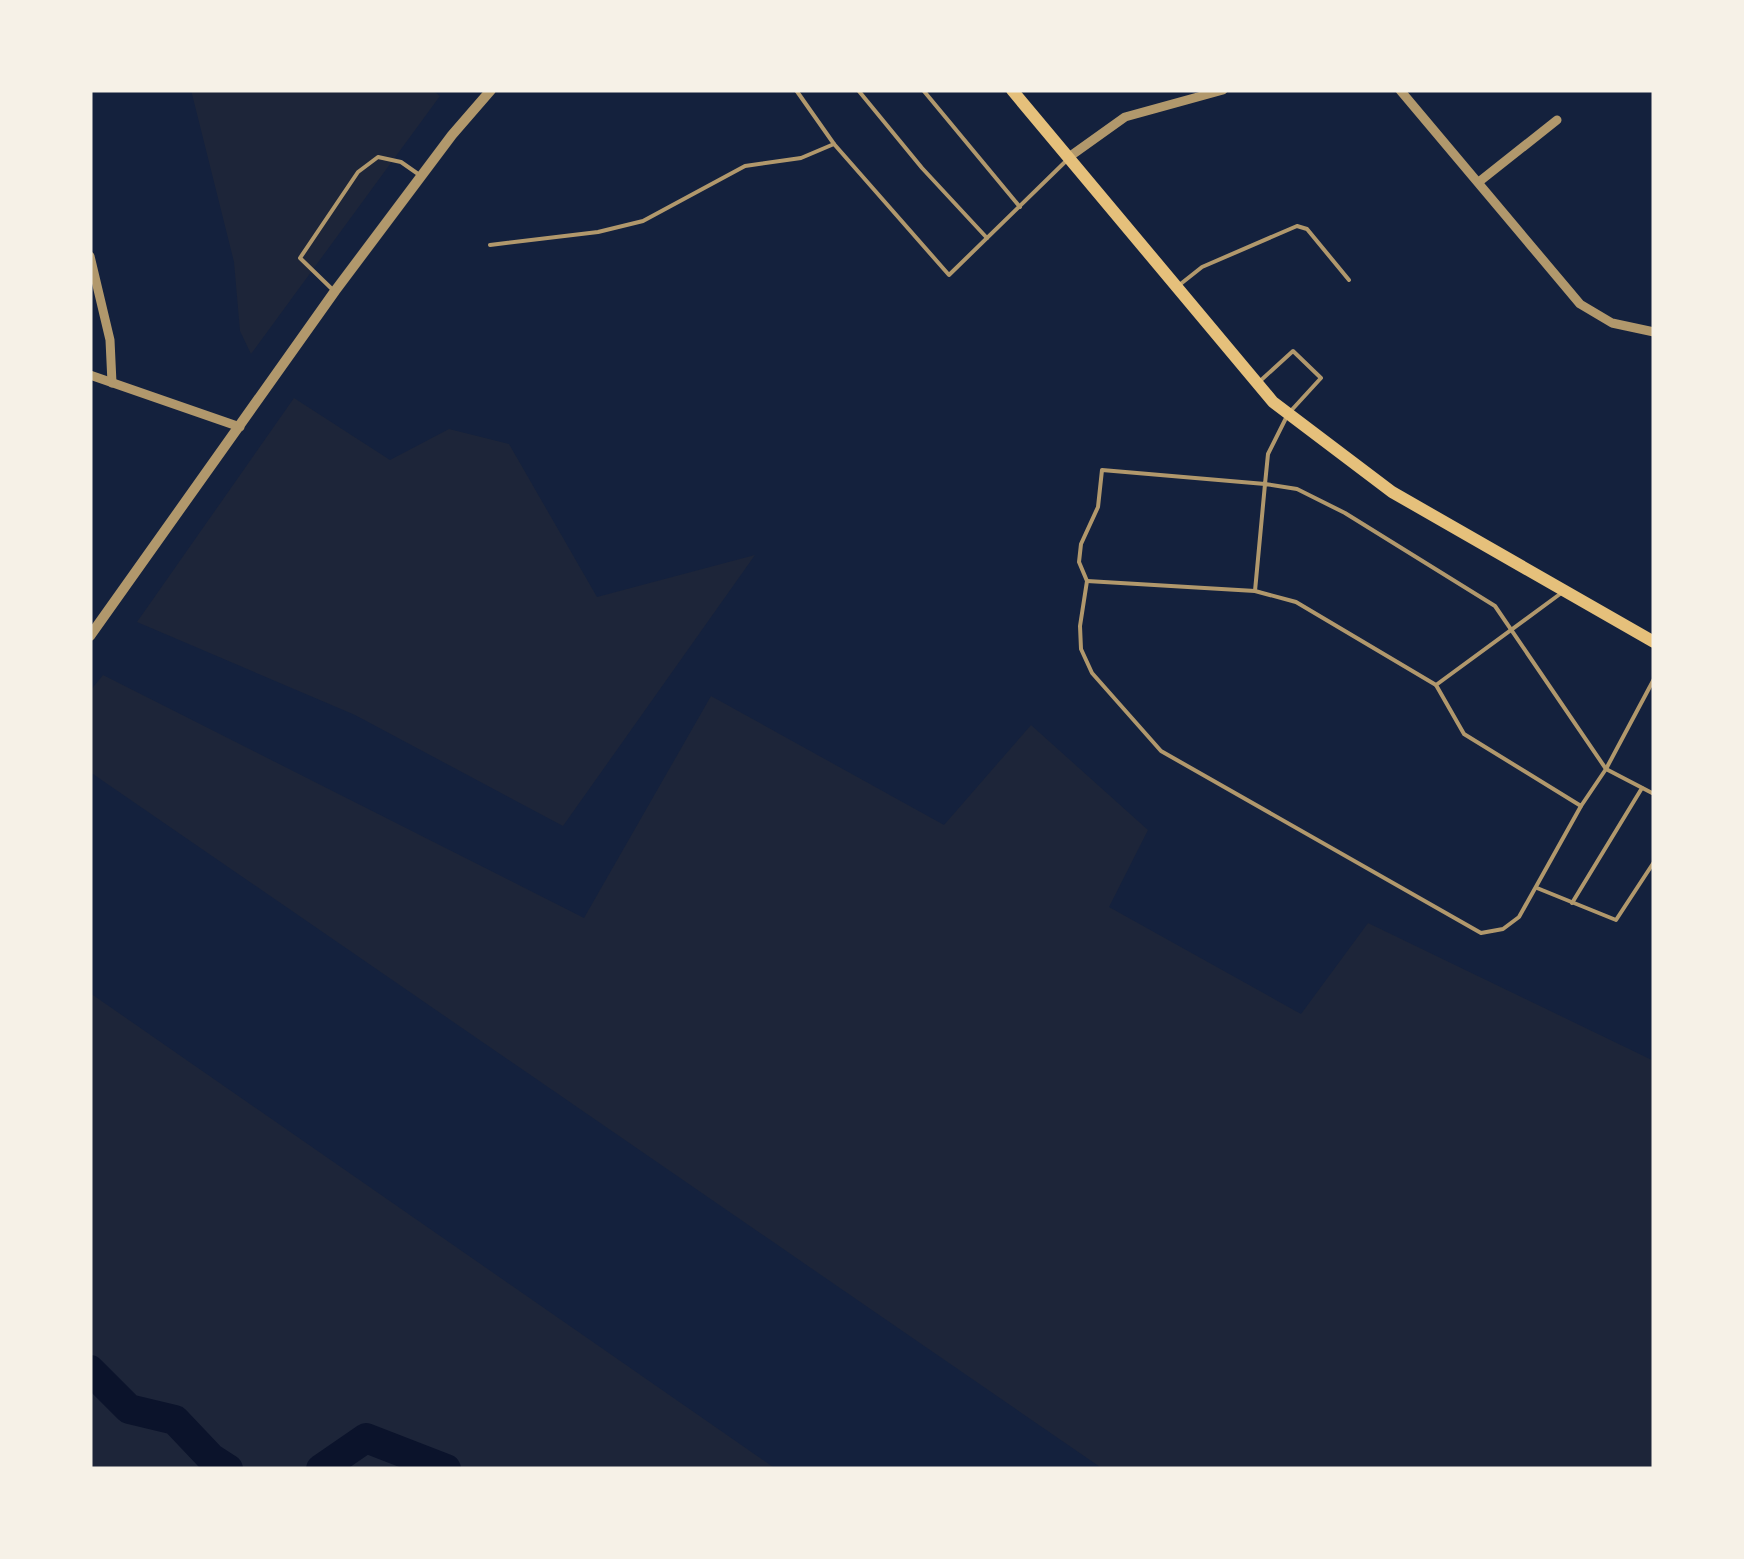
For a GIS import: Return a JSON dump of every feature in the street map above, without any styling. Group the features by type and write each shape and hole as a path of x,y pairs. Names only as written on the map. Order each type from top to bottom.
{"main road":[{"path":"1012,90 1256,384 1288,414 1392,492 1654,642"}],"street":[{"path":"90,636 335,291 491,90"},
{"path":"1069,157 1125,117 1222,90"},
{"path":"1400,90 1580,304 1612,323 1654,332"},
{"path":"1480,181 1557,120"},
{"path":"90,256 110,340 112,383"},
{"path":"90,376 240,427"}],"lane":[{"path":"796,90 834,144 949,274 1069,157"},
{"path":"858,90 922,168 987,238"},
{"path":"923,90 1020,207"},
{"path":"490,244 598,232 644,221 745,166 802,158 834,144"},
{"path":"335,291 300,258 358,172 378,157 401,162 421,176"},
{"path":"1178,286 1202,267 1297,226 1307,229 1349,280"},
{"path":"1255,590 1268,454 1288,414 1321,378 1293,351 1256,384"},
{"path":"1654,678 1606,768 1519,917 1503,929 1481,933 1160,751 1092,673 1081,649 1086,581 1080,562 1081,544 1098,507 1102,470 1264,484 1297,490 1345,513 1495,606 1606,768 1654,794"},
{"path":"1086,581 1255,590 1296,602 1436,685 1464,734 1581,806"},
{"path":"1436,685 1564,592"},
{"path":"1572,903 1642,788"},
{"path":"1535,888 1608,918 1619,918 1654,862"}],"shaded area":[{"path":"191,90 432,90 440,96 251,354 240,331 234,262"},
{"path":"294,398 390,460 449,429 509,444 597,597 755,555 563,826 355,715 137,622"},
{"path":"103,675 584,918 711,696 944,825 1031,725 1148,830 1109,907 1301,1014 1368,923 1654,1061 1654,1469 1103,1469 90,772 90,691"},
{"path":"90,993 776,1469 90,1469"}],"waterway":[{"path":"90,1370 129,1409 175,1420 211,1458 228,1469"},
{"path":"321,1469 366,1438 446,1469"}]}
